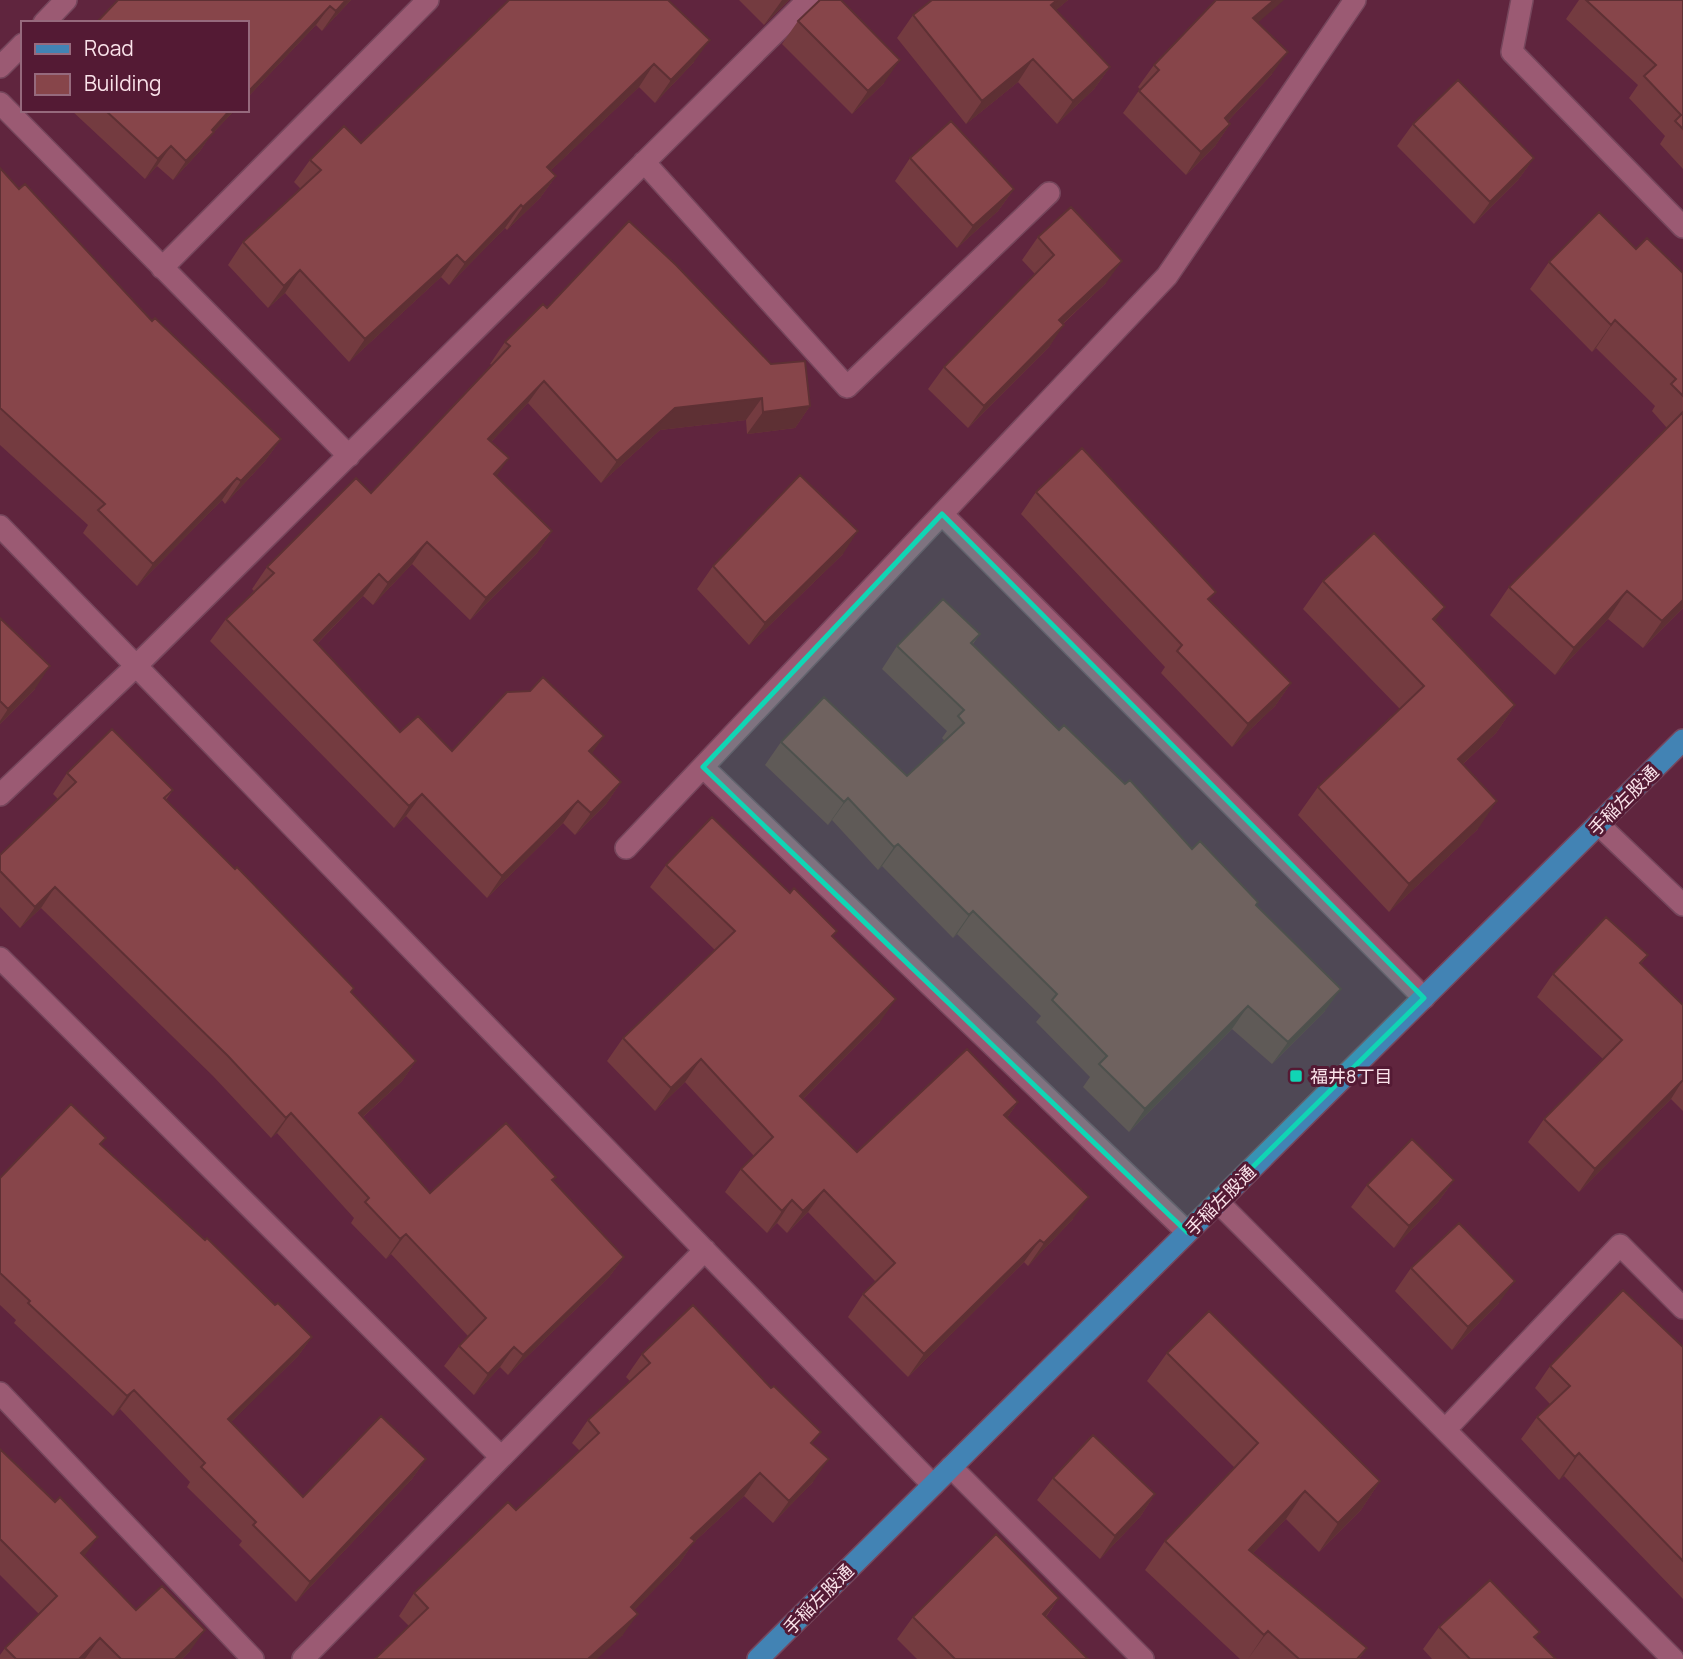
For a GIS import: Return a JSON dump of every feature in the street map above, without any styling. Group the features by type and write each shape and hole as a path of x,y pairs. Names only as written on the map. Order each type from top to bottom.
{"main road":[{"name":"手稲左股通","path":"758,1659 1683,740"}],"street":[{"path":"46,21 66,0"},
{"path":"162,268 428,0"},
{"path":"0,794 136,666 808,0"},
{"path":"626,848 1167,276 1355,0"},
{"path":"1522,0 1512,52 1683,228"},
{"path":"0,67 21,46"},
{"path":"0,103 349,456"},
{"path":"644,162 847,387 1049,193"},
{"path":"942,514 1424,998"},
{"path":"0,526 933,1485"},
{"path":"703,767 1187,1232"},
{"path":"1598,824 1683,905"},
{"path":"0,958 501,1457"},
{"path":"1218,1202 1673,1659"},
{"path":"1445,1430 1620,1245 1683,1308"},
{"path":"303,1659 705,1250"},
{"path":"0,1393 253,1659"},
{"path":"951,1467 1143,1659"}],"highlighted area":[{"path":"942,514 1424,998 1187,1232 703,767"}],"building":[{"path":"118,0 346,0 336,11 330,6 248,92 248,21 98,21"},
{"path":"509,0 668,0 710,40 671,80 654,64 547,167 556,176 523,207 521,205 465,263 457,255 365,339 300,270 284,286 243,242 321,170 310,160 344,126 361,143"},
{"path":"820,0 841,0 900,60 868,91 798,21"},
{"path":"932,0 1057,0 1051,5 1110,67 1073,101 1033,59 982,101 913,15"},
{"path":"1216,0 1274,0 1253,18 1288,52 1225,118 1230,124 1201,152 1139,91 1159,70 1154,65"},
{"path":"1586,0 1683,0 1683,129 1675,121 1681,115 1644,76 1656,65"},
{"path":"1458,80 1534,158 1490,202 1413,124"},
{"path":"107,112 228,112 212,130 214,132 186,161 171,146 158,159"},
{"path":"951,121 1014,189 973,226 910,158"},
{"path":"0,168 19,189 25,184 152,321 155,318 281,439 241,481 237,478 153,564 98,510 105,504 0,408"},
{"path":"1071,207 1122,261 1059,320 1064,325 984,406 944,367 1054,255 1038,237"},
{"path":"1599,212 1636,249 1647,238 1683,273 1683,396 1671,384 1676,379 1615,320 1611,325 1549,262"},
{"path":"629,221 676,265 771,364 805,361 810,406 763,412 762,398 675,408 617,461 544,381 488,439 509,458 494,474 552,531 486,598 427,542 388,583 379,574 314,640 400,732 418,716 452,751 507,692 530,691 543,677 604,736 589,751 621,782 591,813 578,801 502,876 422,794 409,806 226,619 274,573 267,567 356,478 371,493 510,346 505,342 543,304 547,308"},
{"path":"1683,412 1683,600 1662,621 1627,591 1574,648 1509,587"},
{"path":"1082,448 1216,592 1208,599 1291,683 1248,724 1177,651 1182,645 1036,492"},
{"path":"800,475 858,531 765,623 713,566"},
{"path":"1374,533 1445,607 1433,619 1515,705 1458,759 1497,801 1409,884 1318,787 1424,686 1323,581"},
{"path":"943,599 980,634 971,643 1059,730 1064,725 1125,784 1130,780 1192,849 1200,841 1258,902 1256,905 1341,989 1288,1042 1248,1006 1145,1109 1099,1064 1107,1056 1052,1000 1057,994 973,911 969,915 898,844 894,847 848,798 844,802 781,742 824,697 907,776 964,723 958,716 964,710 897,646"},
{"path":"0,618 50,666 8,709 0,701"},
{"path":"112,729 173,790 164,798 235,869 237,867 354,988 351,992 416,1061 359,1113 430,1193 506,1123 556,1177 552,1180 624,1257 523,1355 514,1347 488,1374 459,1346 486,1318 406,1234 400,1239 365,1202 369,1198 291,1113 286,1118 228,1056 55,887 35,907 0,871 0,855 76,782 67,773"},
{"path":"712,817 790,893 794,888 837,931 832,936 896,999 800,1096 857,1152 967,1049 1018,1102 1004,1115 1089,1197 1044,1243 1040,1240 924,1354 863,1294 895,1263 824,1190 803,1211 792,1200 782,1211 741,1169 773,1137 701,1059 671,1088 623,1038 735,931 666,865"},
{"path":"1606,917 1648,955 1640,963 1683,1005 1683,1080 1595,1169 1544,1119 1622,1040 1553,974"},
{"path":"71,1104 106,1138 100,1144 205,1240 207,1238 312,1337 228,1419 303,1497 381,1416 426,1459 310,1582 253,1525 256,1522 201,1467 205,1463 134,1390 127,1396 0,1273 0,1178"},
{"path":"1412,1139 1454,1180 1409,1226 1367,1185"},
{"path":"1459,1223 1515,1281 1468,1327 1411,1268"},
{"path":"1623,1290 1683,1347 1683,1561 1579,1453 1575,1457 1537,1417 1570,1386 1550,1366"},
{"path":"693,1305 771,1388 774,1386 821,1432 811,1443 829,1459 789,1501 760,1473 691,1538 695,1541 631,1607 638,1614 588,1659 375,1659 428,1608 414,1593 508,1502 516,1510 599,1433 588,1420 650,1363 642,1354"},
{"path":"1209,1311 1380,1481 1338,1523 1305,1491 1249,1550 1367,1648 1357,1659 1299,1659 1268,1631 1264,1635 1165,1541 1258,1443 1167,1353"},
{"path":"1093,1435 1155,1494 1115,1536 1053,1478"},
{"path":"0,1449 55,1502 60,1497 98,1537 81,1553 136,1610 162,1586 205,1630 175,1659 121,1659 100,1638 79,1659 16,1659 5,1648 57,1596 0,1539"},
{"path":"996,1534 1059,1598 1043,1614 1088,1659 955,1659 913,1617"},
{"path":"1490,1580 1540,1632 1534,1637 1556,1659 1470,1659 1439,1627"}],"place":[{"name":"福井8丁目","path":"1296,1076"}]}
